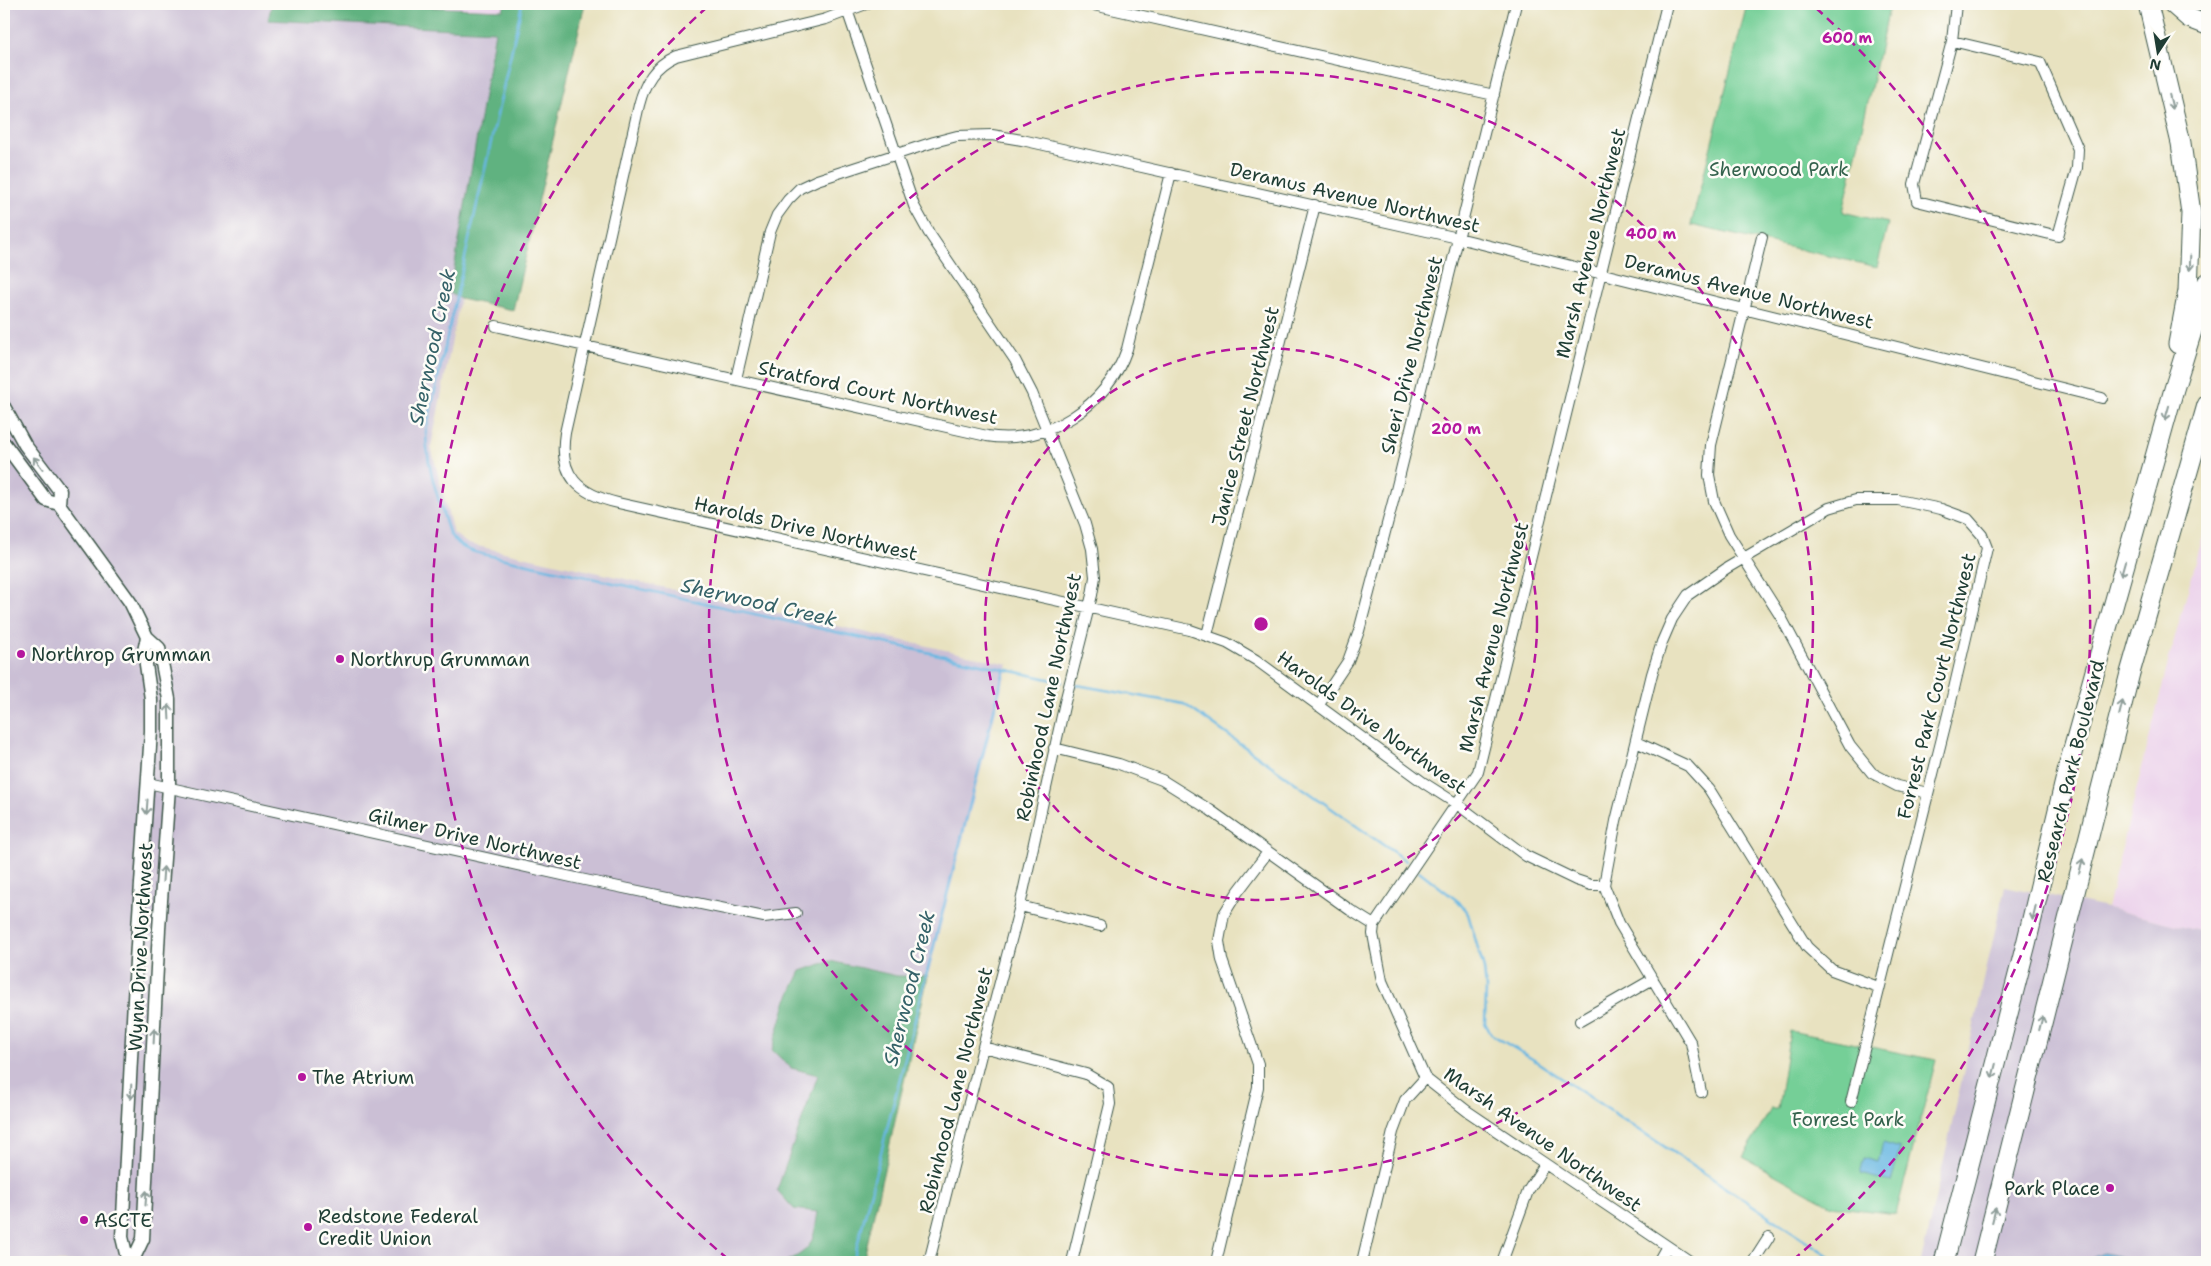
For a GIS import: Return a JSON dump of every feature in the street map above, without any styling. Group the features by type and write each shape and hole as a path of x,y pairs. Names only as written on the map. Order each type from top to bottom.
{"highway":[{"path":"2148,4 2181,143 2191,213 2188,291 2178,338 2174,389"},
{"path":"2173,4 2189,18 2207,25"},
{"name":"Research Park Boulevard","path":"1944,1262 2017,982 2070,764 2174,389 2207,283"},
{"name":"Research Park Boulevard","path":"1982,1262 2130,673 2207,405"}],"street":[{"name":"Harolds Drive Northwest","path":"866,4 847,8 826,19 676,56 667,60 654,71 646,82 639,105 565,433 563,454 566,466 575,481 594,496 1207,635 1227,642 1247,654 1535,862 1585,884 1604,885"},
{"path":"1088,4 1494,95"},
{"name":"Sheri Drive Northwest","path":"1318,706 1348,661 1359,631 1516,4"},
{"name":"Marsh Avenue Northwest","path":"1667,4 1478,772 1374,925 1373,934 1382,981 1424,1078 1467,1111 1691,1262"},
{"path":"1952,41 2040,62 2078,149 2078,168 2058,236 1917,200 1914,184 1952,41 1956,4"},
{"name":"Robinhood Lane Northwest","path":"847,8 895,155 921,221 1015,360 1032,393 1080,510 1092,549 1094,577 1089,608 1054,748 1020,906 982,1047 930,1262"},
{"name":"Deramus Avenue Northwest","path":"736,379 770,232 782,207 794,194 808,184 958,136 992,135 1171,173 1458,238 2102,398"},
{"name":"Stratford Court Northwest","path":"496,326 997,437 1018,437 1047,430 1073,417 1091,405 1107,389 1119,371 1127,350 1171,173"},
{"name":"Janice Street Northwest","path":"1207,635 1315,205"},
{"path":"1762,238 1711,445 1709,474 1714,501 1729,535 1781,617 1850,746 1872,773 1897,786 1928,793"},
{"name":"Wynn Drive Northwest","path":"4,407 25,445 60,491 59,504"},
{"name":"Wynn Drive Northwest","path":"4,443 46,500 59,504 130,602 147,637 159,648 168,699 169,787 159,929 143,1239 132,1262"},
{"name":"Forrest Park Court Northwest","path":"1604,885 1616,821 1652,674 1672,619 1688,595 1744,558 1829,508 1856,500 1898,500 1941,509 1968,519 1982,535 1987,548 1983,570 1850,1102"},
{"name":"Wynn Drive Northwest","path":"128,1262 122,1237 136,960 148,783 151,699 144,652 147,637"},
{"path":"1636,742 1688,766 1709,789 1807,947 1832,970 1878,987"},
{"path":"1054,748 1119,764 1162,780 1210,810 1374,925"},
{"name":"Gilmer Drive Northwest","path":"148,783 585,880 764,917 796,913"},
{"path":"1216,1262 1258,1087 1258,1064 1222,960 1219,941 1224,914 1237,893 1268,852"},
{"path":"1604,885 1619,923 1691,1043 1701,1092"},
{"path":"1020,906 1100,926"},
{"path":"1580,1021 1653,979"},
{"path":"982,1047 1086,1074 1108,1087 1110,1104 1072,1262"},
{"path":"1362,1262 1392,1132 1406,1100 1424,1078"},
{"path":"1502,1262 1528,1191 1545,1164"},
{"path":"1753,1262 1769,1237"},
{"path":"1658,1262 1667,1246"}],"shaded area":[{"path":"4,4 345,4 503,10 450,292 460,299 431,447 453,533 468,544 1008,664 928,976 897,976 830,961 801,971 787,1000 772,1050 791,1068 818,1075 777,1190 818,1212 812,1243 799,1256 785,1262 4,1262"},
{"path":"345,4 505,4 503,10"},
{"path":"2207,521 2207,933 2107,908 2169,659"},
{"path":"2005,886 2107,908 2207,933 2207,1262 1921,1262"}],"green space":[{"path":"272,4 345,4 503,10 505,4 585,4 513,310 460,299 450,293 495,31 268,20"},
{"name":"Sherwood Park","path":"1747,4 1890,4 1843,212 1888,223 1877,267 1691,225"},
{"path":"2187,4 2207,4 2207,15"},
{"path":"830,961 897,976 928,976 863,1262 785,1262 802,1253 807,1248 813,1237 818,1212 794,1209 777,1190 818,1075 791,1068 772,1050 787,1000 801,971"},
{"name":"Forrest Park","path":"1790,1031 1936,1060 1896,1214 1831,1206 1743,1157 1771,1109 1778,1109"}],"water":[{"path":"1883,1143 1900,1148 1891,1182 1860,1174 1864,1158 1878,1162"},
{"path":"2103,1253 2147,1262 2089,1262 2092,1258"}],"waterway":[{"name":"Sherwood Creek","path":"522,4 426,431 428,457 434,483 449,533 453,539 458,544 482,554 1062,682"},
{"name":"Sherwood Creek","path":"853,1262 1004,671"},
{"path":"1077,685 1184,704 1406,861"},
{"path":"1419,871 1459,902 1468,914 1484,969 1486,988 1485,1023 1491,1034 1534,1060 1838,1262"}],"place":[{"name":"Northrop Grumman","path":"21,654"},
{"name":"Northrup Grumman","path":"340,659"},
{"name":"The Atrium","path":"302,1077"},
{"name":"Park Place","path":"2110,1188"},
{"name":"ASCTE","path":"84,1220"},
{"name":"Redstone Federal Credit Union","path":"308,1227"}]}
